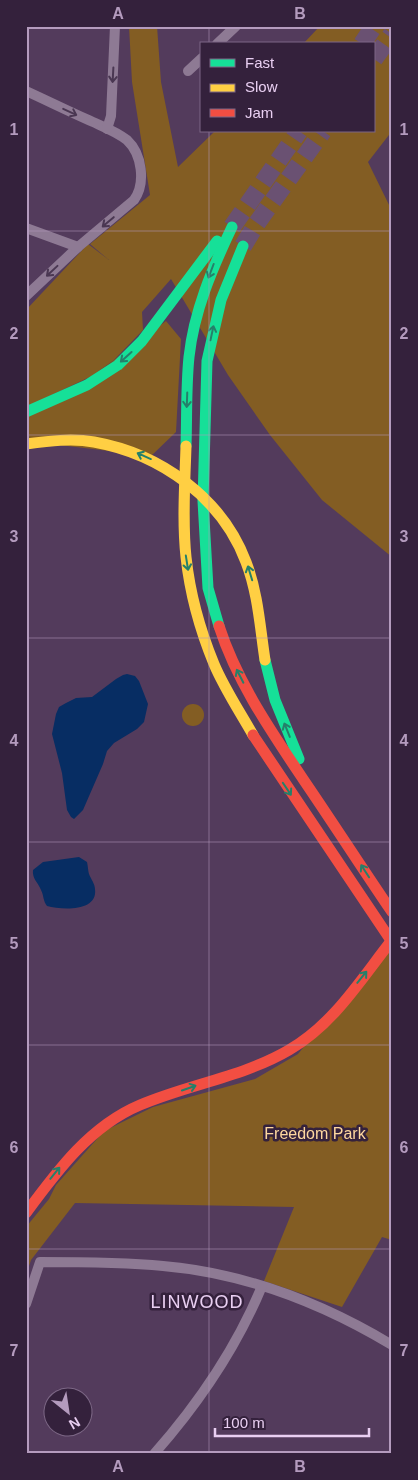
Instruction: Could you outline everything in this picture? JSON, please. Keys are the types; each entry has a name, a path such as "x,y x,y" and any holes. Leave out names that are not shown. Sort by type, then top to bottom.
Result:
{"highway":[{"path":"26,412 76,391 103,376 131,353 158,321 214,244 232,227 211,272 199,307 189,357 184,514 186,556 192,594 201,629 224,683 270,763 392,941 332,1015 306,1039 273,1060 135,1106 114,1118 92,1134 72,1154 26,1212"},
{"path":"243,246 221,300 212,335 206,381 203,501 208,588 227,651 258,709 392,912"},
{"path":"26,444 76,440 109,444 131,450 174,472 213,507 229,529 246,561 256,596 272,692 312,791"}],"street":[{"path":"107,129 111,116 115,26"},
{"path":"219,42 236,26"},
{"path":"188,71 200,60"},
{"path":"26,91 107,129 126,140 137,153 142,180 138,195 134,200 78,247 26,296"},
{"path":"26,228 78,247"},
{"path":"26,1304 40,1262 163,1266 213,1274 262,1286 299,1298 334,1313 392,1345"},
{"path":"154,1454 185,1418 224,1364 251,1314 262,1286"}],"green space":[{"path":"129,26 157,26 161,82 178,167 214,132 376,132 376,42 305,42 320,26 392,26 392,131 368,162 392,211 392,557 322,500 270,435 228,375 171,279 142,312 143,330 114,360 92,376 26,407 26,310 88,244 109,260 90,244 150,195 132,82"},
{"path":"166,321 181,339 176,432 151,456 26,441 26,416 56,404"},
{"path":"193,704 201,707 204,715 201,723 193,726 185,723 182,715 185,707"},
{"name":"Freedom Park","path":"392,937 392,1240 382,1237 342,1307 264,1281 294,1207 75,1203 31,1260 26,1275 26,1227 49,1199 56,1185 104,1131 153,1107 255,1079 298,1054"}],"water":[{"path":"127,674 135,676 139,681 148,704 144,722 137,729 114,743 107,751 83,810 74,819 67,810 62,773 52,734 56,714 59,707 66,703 76,698 92,697 116,679"},
{"path":"79,857 87,862 89,874 94,885 94,896 91,902 78,908 47,906 40,887 34,878 33,870 43,862"}],"tunnel":[{"path":"363,42 374,26"},
{"path":"376,56 392,34"},
{"path":"232,227 298,132"},
{"path":"243,246 257,223 322,132"}],"traffic: fast":[{"path":"186,446 187,379 191,340 205,290 232,227"},
{"path":"26,412 87,385 118,365 142,341 217,241"},
{"path":"219,626 208,588 203,501 207,361 221,300 243,246"},
{"path":"265,660 275,700 299,759"}],"traffic: slow":[{"path":"26,444 77,440 119,448 165,468 186,482 205,499 222,518 246,562 256,598 265,660"},
{"path":"186,446 184,529 186,557 193,598 204,638 214,664 227,691 253,735"}],"traffic: jam":[{"path":"219,626 235,667 256,706 392,912"},
{"path":"253,735 392,942"},
{"path":"26,1213 76,1151 90,1137 122,1114 177,1091 253,1067 289,1050 305,1039 320,1027 346,1000 392,940"}],"district":[{"name":"LINWOOD","path":"197,1302"}]}
